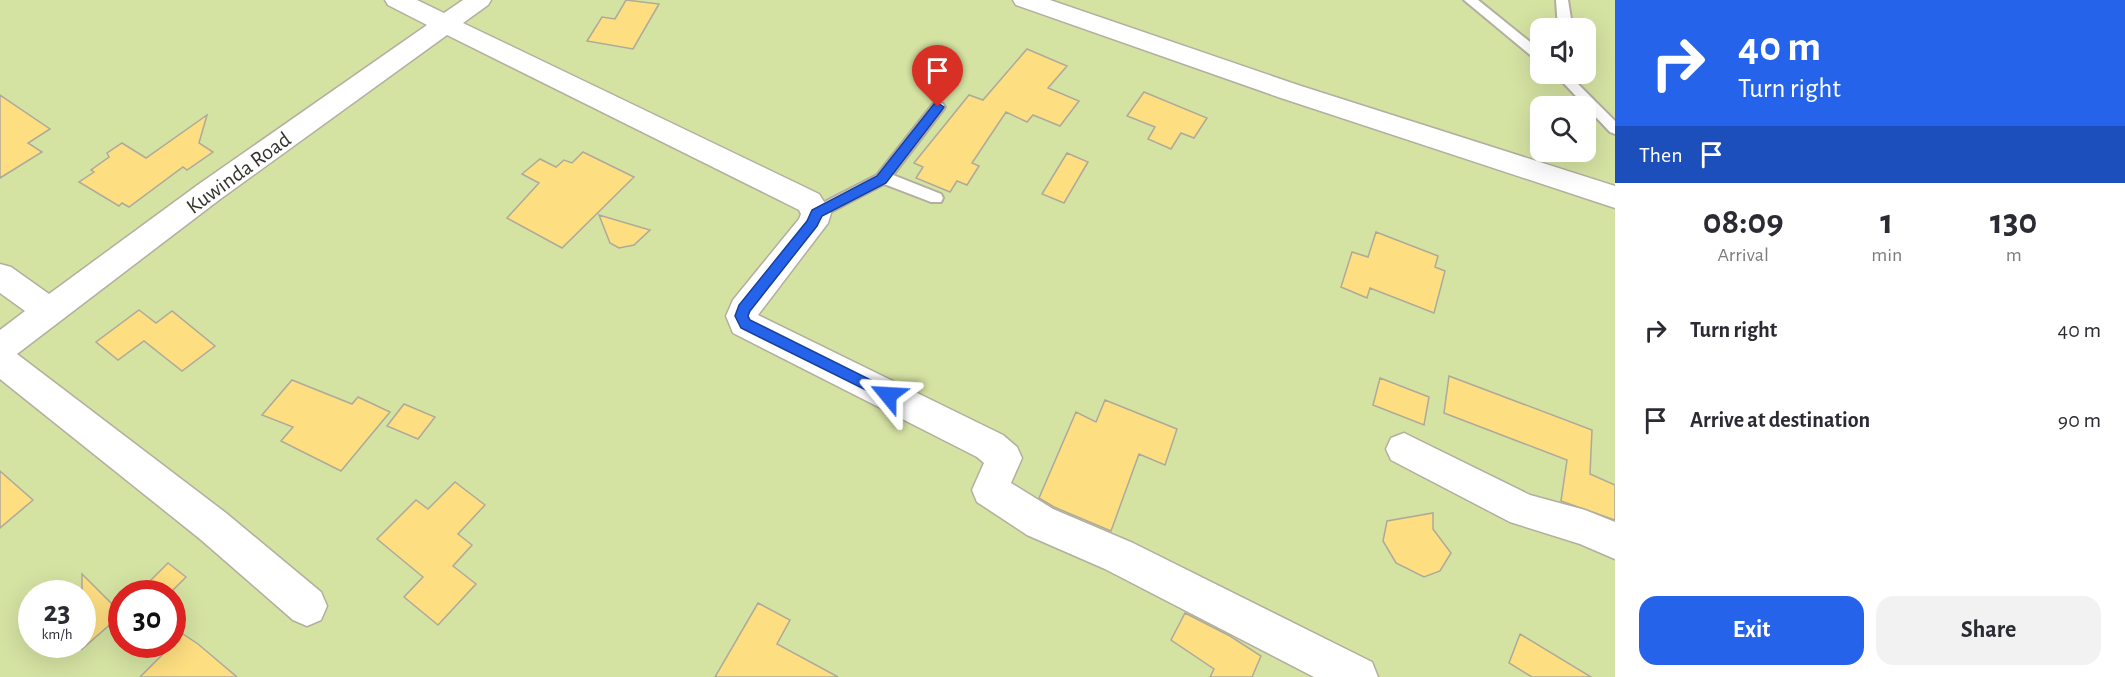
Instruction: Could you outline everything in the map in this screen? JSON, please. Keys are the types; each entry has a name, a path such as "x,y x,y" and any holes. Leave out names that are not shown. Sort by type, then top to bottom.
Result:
{"street":[{"path":"397,0 809,202 816,213 813,223 744,309 742,316 746,324 990,446 1004,458 990,490 1040,522 1119,556 1357,677"},
{"name":"Kuwinda Road","path":"0,348 209,192 479,0"},
{"path":"1025,0 1291,92 1615,197"},
{"path":"0,276 48,311"},
{"path":"0,360 213,526 307,606"},
{"path":"1404,449 1523,510 1585,528 1615,541"}],"lane":[{"path":"1470,0 1530,48"},
{"path":"1562,0 1565,18"},
{"path":"1571,84 1615,129"},
{"path":"816,213 882,179 938,107"},
{"path":"882,179 890,179 936,198"}],"green space":[{"path":"0,0 1615,0 1615,677 0,677"}],"building":[{"path":"626,0 659,4 633,49 587,41 602,17 615,19"},
{"path":"1027,49 1067,66 1048,88 1079,101 1060,126 1033,115 1027,122 1006,112 972,163 979,166 967,185 957,181 950,192 916,178 923,167 914,163 969,95 983,100"},
{"path":"1144,92 1207,118 1194,138 1181,133 1171,149 1148,139 1155,127 1127,116"},
{"path":"0,95 50,129 28,143 42,152 0,178"},
{"path":"207,115 199,143 213,152 187,170 183,167 129,207 122,203 119,206 79,182 94,172 91,170 109,157 107,153 122,143 146,158"},
{"path":"583,152 634,177 562,248 507,218 539,183 522,174 540,159 556,167 564,160 572,163"},
{"path":"1067,153 1088,162 1064,203 1042,194"},
{"path":"599,215 650,230 634,245 619,248 610,243"},
{"path":"1376,232 1438,256 1435,267 1445,271 1434,313 1370,288 1367,298 1341,287 1352,252 1368,257"},
{"path":"139,310 156,323 172,311 215,346 182,371 144,341 118,360 96,342"},
{"path":"1449,376 1592,430 1590,474 1615,485 1615,520 1561,501 1567,460 1444,413"},
{"path":"1380,378 1429,397 1424,425 1373,405"},
{"path":"292,380 352,404 358,397 390,412 341,471 281,441 293,427 262,415"},
{"path":"1105,400 1177,429 1165,465 1139,454 1111,531 1054,507 1039,498 1076,412 1096,422"},
{"path":"404,404 435,417 418,439 387,426"},
{"path":"0,471 33,500 0,528"},
{"path":"455,482 485,505 458,534 472,545 453,566 476,584 438,625 404,597 423,577 377,539 416,500 428,509"},
{"path":"1433,513 1433,529 1451,553 1440,571 1424,577 1396,563 1383,541 1387,521"},
{"path":"168,563 186,577 183,580 151,580"},
{"path":"96,588 108,600 108,626 96,637"},
{"path":"758,603 790,620 777,644 838,677 715,677"},
{"path":"1185,613 1230,636 1261,656 1252,677 1210,677 1214,669 1171,640"},
{"path":"1520,634 1591,677 1532,677 1509,663"},
{"path":"186,636 237,677 140,677 159,658 186,658"}],"route":[{"path":"888,395 746,324 742,316 744,309 813,223 816,213 882,179 938,107"}]}
